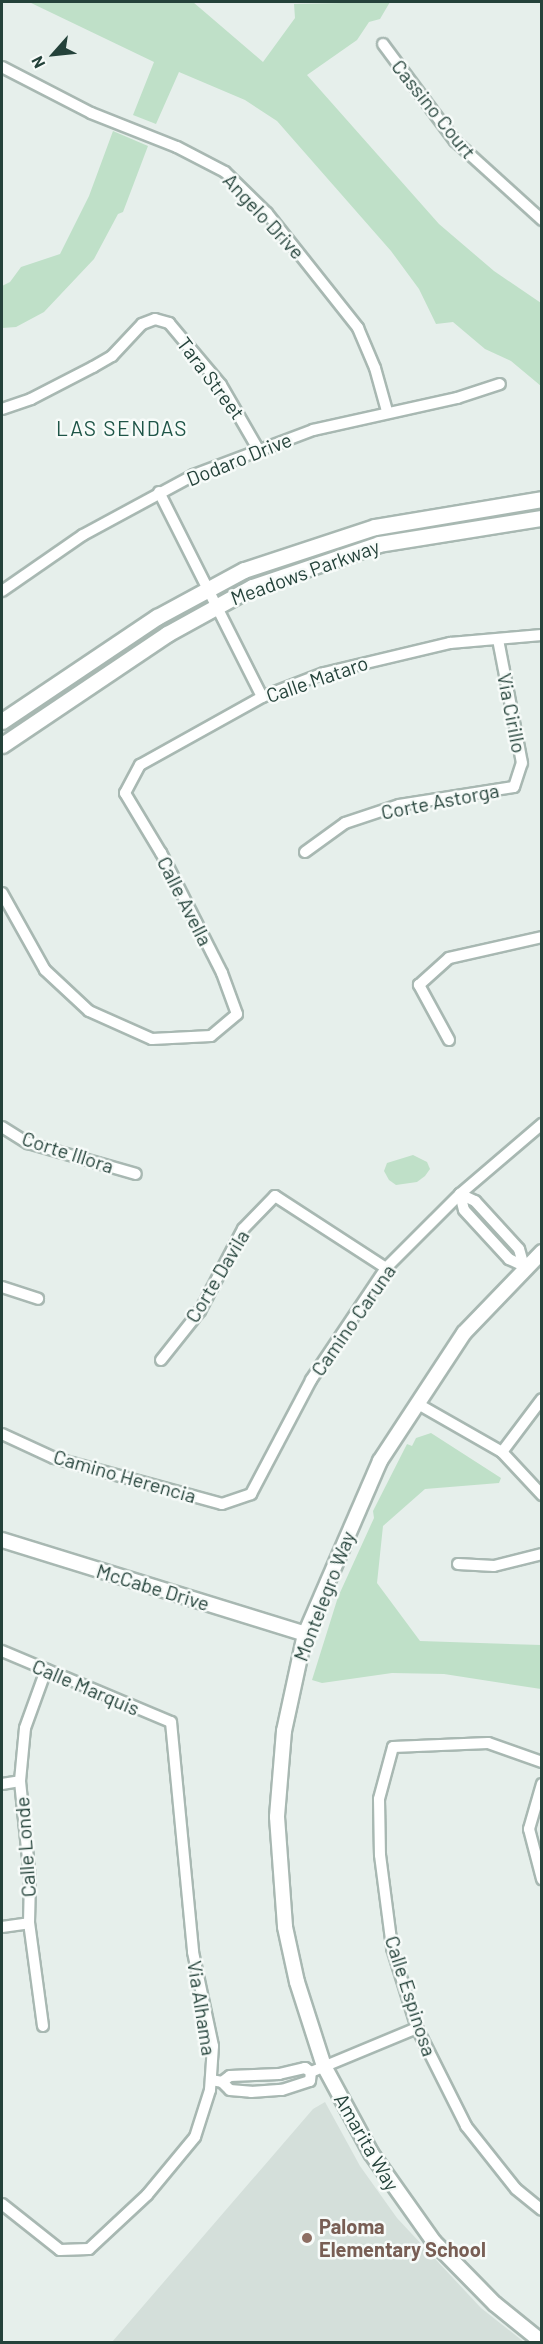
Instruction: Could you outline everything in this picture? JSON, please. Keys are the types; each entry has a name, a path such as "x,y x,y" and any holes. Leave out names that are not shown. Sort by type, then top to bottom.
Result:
{"main road":[{"name":"Meadows Parkway","path":"2,721 157,617 244,570 375,526 542,499"},
{"name":"Meadows Parkway","path":"2,745 214,606 252,587 379,544 542,518"}],"street":[{"name":"Cassino Court","path":"383,44 455,141 542,220"},
{"name":"Angelo Drive","path":"2,67 91,113 177,147 225,172 267,213 358,328 375,368 387,411"},
{"name":"Tara Street","path":"2,409 31,399 112,356 142,324 154,319 169,323 221,385 258,449"},
{"name":"Dodaro Drive","path":"2,591 83,535 159,492 258,449 387,411 457,398 500,384"},
{"path":"159,492 262,698"},
{"name":"Calle Mataro","path":"125,793 140,765 262,698 324,673 400,652 542,635"},
{"name":"Via Cirillo","path":"498,639 522,763 514,787"},
{"name":"Corte Astorga","path":"305,852 345,823 399,805 514,787"},
{"name":"Calle Avella","path":"2,893 45,970 90,1011 152,1039 211,1036 237,1014 222,973 161,853 125,793"},
{"path":"449,1040 419,985 449,958 542,937"},
{"name":"Camino Caruna","path":"251,1494 311,1380 386,1268 460,1194 542,1124"},
{"name":"Corte Illora","path":"2,1127 28,1143 136,1174"},
{"path":"460,1194 475,1201 519,1249 524,1266"},
{"name":"Corte Davila","path":"161,1360 200,1311 243,1229 275,1196 386,1268"},
{"name":"Montelegro Way","path":"324,2066 297,1982 279,1873 278,1775 292,1681 305,1634 380,1461 464,1333 524,1266 542,1252"},
{"path":"2,1287 38,1299"},
{"path":"502,1452 542,1399"},
{"path":"418,1404 502,1452 542,1496"},
{"name":"Camino Herencia","path":"2,1434 54,1458 222,1504 251,1494"},
{"name":"McCabe Drive","path":"2,1540 305,1634"},
{"path":"458,1564 494,1566 542,1554"},
{"name":"Calle Marquis","path":"2,1651 171,1722"},
{"name":"Calle Londe","path":"43,2026 29,1923 30,1878 20,1781 25,1728 46,1670"},
{"name":"Via Alhama","path":"2,2204 60,2250 89,2249 147,2195 195,2137 211,2080 213,2046 193,1952 171,1722"},
{"name":"Calle Espinosa","path":"542,1762 488,1743 393,1748 379,1799 380,1855 392,1948 417,2028 466,2126 516,2189 542,2210"},
{"path":"2,1784 20,1781"},
{"path":"542,1784 529,1829 542,1879"},
{"path":"2,1927 29,1923"},
{"path":"311,2073 417,2028"},
{"name":"Amarita Way","path":"324,2066 371,2153 434,2242 495,2304 542,2342"},
{"path":"222,2082 230,2076 279,2074 305,2068 311,2073"},
{"path":"211,2080 222,2082 230,2090 282,2090 310,2081 311,2073"}],"shaded area":[{"name":"Paloma Elementary School","path":"325,2102 360,2166 397,2218 481,2308 524,2342 112,2342 313,2109"}],"green space":[{"path":"29,2 193,2 263,62 295,18 294,4 390,2 380,19 369,22 357,40 307,75 439,224 494,271 541,303 541,386 511,361 485,349 453,322 436,324 419,289 391,251 277,121 245,100 179,72 156,124 133,115 154,62"},
{"path":"113,131 148,146 123,212 118,214 94,259 44,312 16,327 2,328 2,286 10,282 21,267 60,254 89,196"},
{"path":"413,1155 427,1162 430,1169 425,1176 417,1182 396,1185 389,1180 384,1171 387,1163"},
{"path":"431,1433 501,1478 499,1483 425,1489 383,1526 377,1583 420,1641 541,1645 541,1689 444,1674 392,1673 322,1683 312,1680 338,1597 374,1518 373,1511 407,1444 412,1446 416,1438"}],"place":[{"name":"Paloma Elementary School","path":"307,2238"}],"district":[{"name":"LAS SENDAS","path":"122,428"}]}
